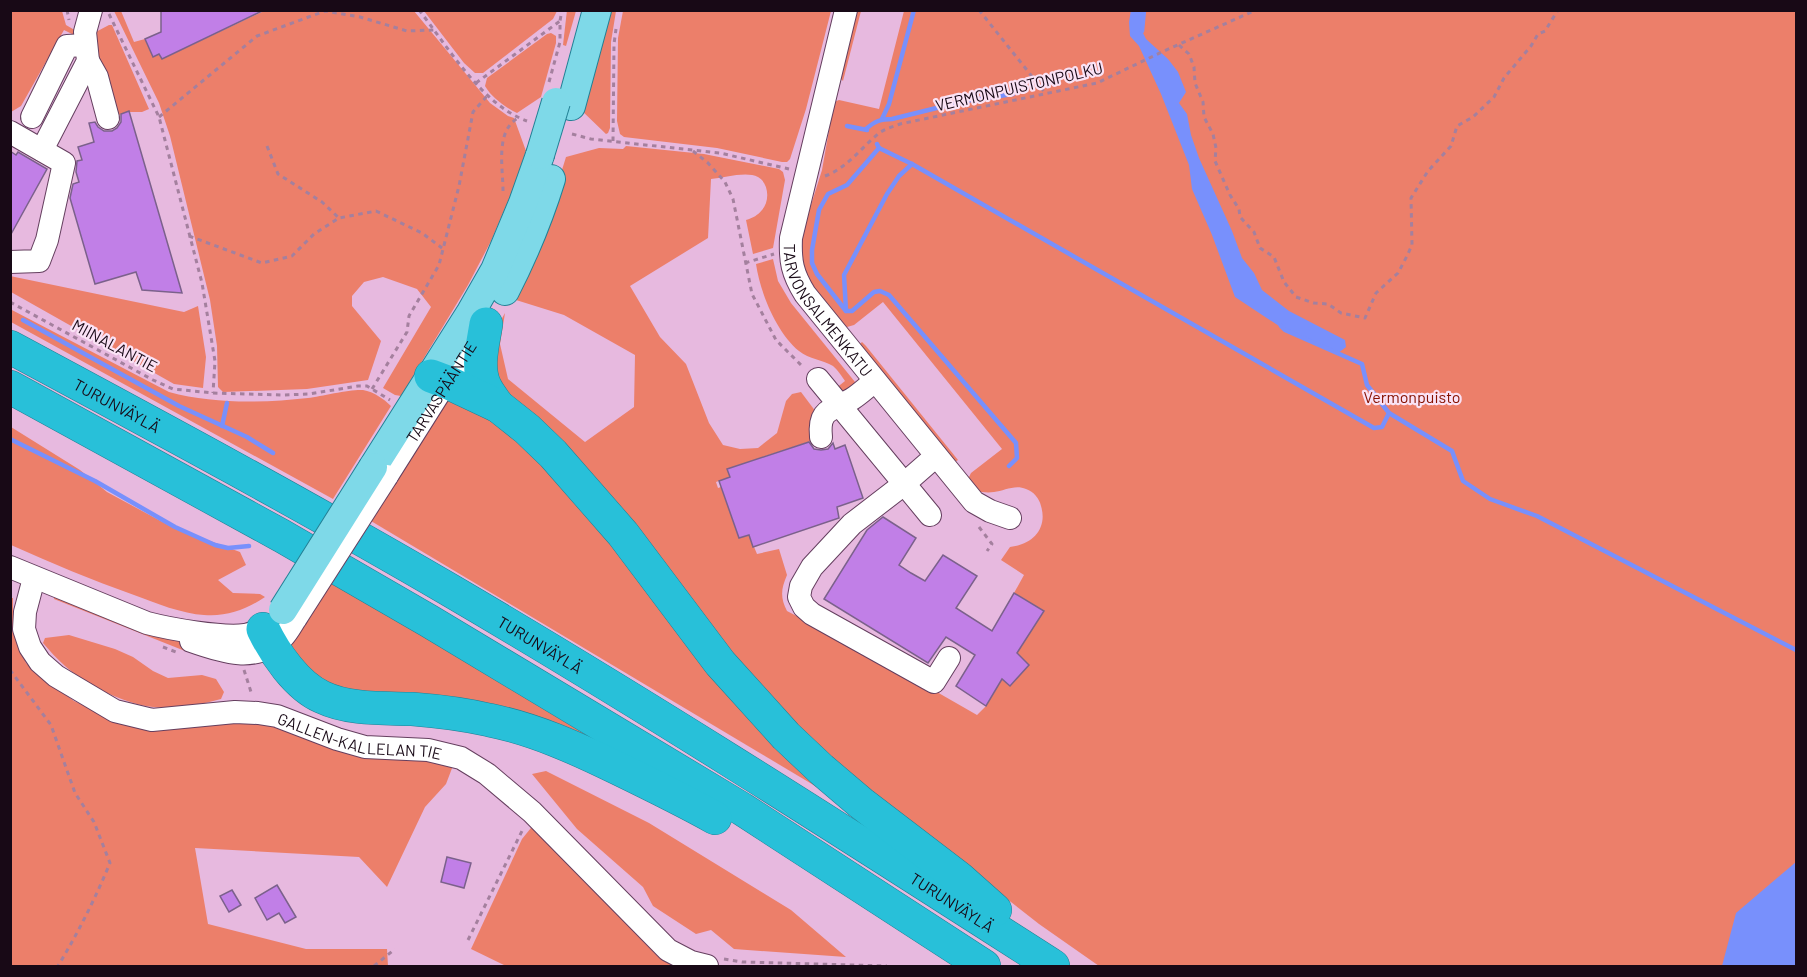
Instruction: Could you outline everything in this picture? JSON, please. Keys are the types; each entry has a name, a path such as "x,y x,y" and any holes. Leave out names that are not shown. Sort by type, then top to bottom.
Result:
{"highway":[{"path":"486,324 480,356 484,386 498,406"},
{"name":"TURUNVÄYLÄ","path":"10,347 296,503 449,590 773,786 1054,966"},
{"path":"439,379 498,406 554,454 623,534 720,663 786,735 861,803 959,878 1054,966"},
{"path":"10,387 282,536 429,621 742,809 984,966"},
{"path":"278,626 305,688 323,698 340,704 465,715 545,736 676,796 766,846 875,895"}],"main road":[{"name":"TARVASPÄÄNTIE","path":"486,324 524,254 541,213 570,16"},
{"name":"TARVASPÄÄNTIE","path":"559,98 607,17"},
{"name":"TARVASPÄÄNTIE","path":"278,626 439,379 471,312 495,270 523,203 548,157"}],"street":[{"name":"TARVONSALMENKATU","path":"846,10 817,174 791,238 792,270 805,294 974,502 1010,518"},
{"path":"97,11 85,32 87,53 97,77 108,118"},
{"path":"21,118 67,46 87,53"},
{"path":"42,150 87,53"},
{"path":"21,118 61,113"},
{"path":"10,132 64,163 47,240 39,261 10,262"},
{"name":"TARVASPÄÄNTIE","path":"439,379 486,324"},
{"path":"818,379 930,515"},
{"path":"821,437 820,430 825,414 832,408 851,400 875,381"},
{"path":"936,456 852,524 812,567 801,586 799,597 804,607 812,614 934,682 949,658"},
{"path":"10,567 169,629 246,635 278,626"},
{"name":"GALLEN-KALLELAN TIE","path":"34,578 25,612 24,629 30,647 40,662 56,676 115,711 152,720 258,712 277,716 365,747 428,750 461,758 487,774 532,812 668,950 691,962 707,966"}],"path":[{"path":"419,10 487,96 504,110 534,123"},
{"path":"562,10 570,16"},
{"path":"979,10 1046,94"},
{"name":"VERMONPUISTONPOLKU","path":"817,174 844,166 879,133 900,124 1098,83 1256,10"},
{"path":"1179,45 1189,54 1194,67 1195,83 1203,102 1204,117 1213,134 1216,148 1215,161 1239,209 1239,217 1254,232 1260,248 1274,257 1284,282 1296,297 1314,303 1328,304 1341,313 1365,318 1376,293 1398,273 1412,245 1411,198 1428,171 1451,146 1457,126 1473,117 1494,97 1504,78 1538,34 1545,31 1558,10"},
{"path":"97,11 159,117 202,283 215,361 213,393"},
{"path":"159,117 257,36 325,11 360,17 407,31 434,30"},
{"path":"476,82 570,16"},
{"path":"559,98 560,42 570,16"},
{"path":"607,17 614,44 613,141"},
{"path":"398,406 372,389 407,332 410,316 439,265 459,186 473,112 487,96"},
{"path":"503,193 504,137 511,122 518,118"},
{"path":"572,134 720,153 817,174"},
{"path":"267,146 278,174 322,202 339,218"},
{"path":"692,150 708,163 725,182 733,199 752,294 776,340 818,379"},
{"path":"189,236 262,263 292,256 314,234 339,218 376,212 422,233 443,249"},
{"path":"745,263 778,253"},
{"name":"MIINALANTIE","path":"10,302 153,380 174,389 213,393 291,395 358,386 367,386 372,389"},
{"path":"978,526 992,544 987,551"},
{"path":"10,670 51,725 75,793 94,822 110,863 88,911 58,966"},
{"path":"468,940 532,812"},
{"path":"374,966 395,949"}],"green space":[{"path":"567,10 576,11 566,46 563,45"},
{"path":"11,11 62,11 66,25 78,32 74,35 64,30 21,106 11,112"},
{"path":"114,11 121,11 134,42 145,39 162,59 264,11 414,11 490,103 514,118 526,151 511,194 491,241 468,285 401,396 383,388 431,307 417,289 383,277 364,282 352,296 352,306 381,341 368,380 307,389 223,392 218,387 217,346 210,300 170,136 159,103"},
{"path":"424,11 557,11 553,19 483,73 475,73 464,63"},
{"path":"604,11 616,11 611,42 610,128 606,134 579,108"},
{"path":"623,11 831,11 806,109 790,159 782,162 717,148 624,137 620,134 617,121 618,38"},
{"path":"855,11 861,11 843,81 840,78"},
{"name":"Vermonpuisto","path":"904,11 1796,11 1796,966 1099,966 1039,924 829,759 773,703 494,377 500,322 505,313 500,344 508,379 585,442 634,407 635,355 564,315 516,300 508,305 543,231 566,157 599,148 623,149 626,146 704,154 779,169 783,172 785,180 773,248 753,254 746,220 759,213 765,206 767,192 762,180 753,175 711,179 708,238 630,286 660,337 686,364 709,423 723,445 740,449 758,448 777,433 786,401 792,394 801,392 816,412 809,426 811,441 727,469 730,477 716,482 718,488 721,487 739,538 749,535 757,554 779,549 787,575 782,593 787,611 888,664 977,715 986,706 1002,679 1010,686 1029,665 1017,653 1043,611 1014,593 1024,575 1001,560 1010,547 1025,543 1040,529 1043,514 1040,503 1034,494 1022,488 1014,487 991,492 975,491 968,479 971,473 1002,449 883,302 854,325 847,327 842,324 806,278 800,254 801,237 822,170 834,102 839,100 879,109"},
{"path":"112,25 149,109 142,112 129,112 115,116 92,34"},
{"path":"551,33 556,36 556,43 541,97 517,113 503,105 491,94 485,86 487,78"},
{"path":"773,259 778,281 791,303 855,382 844,394 835,389 845,381 835,368 799,351 776,323 765,299 756,264"},
{"path":"10,276 184,312 198,306 206,357 203,388 174,384 11,292"},
{"path":"10,309 169,392 203,399 273,401 363,390 378,396 391,406 333,499 11,322"},
{"path":"862,342 958,460 955,462 860,344"},
{"path":"450,389 497,416 847,805 371,521"},
{"path":"11,427 80,470 107,492 170,526 240,552 246,565 218,580 233,593 260,594 265,597 229,613 212,615 187,613 56,565 11,545"},
{"path":"334,580 634,764 325,688 288,646"},
{"path":"54,596 199,648 216,660 185,651 54,599"},
{"path":"11,598 13,598 17,640 26,663 74,701 104,715 255,721 454,763 446,784 425,807 387,887 359,857 195,848 208,924 306,949 387,949 388,966 11,966"},
{"path":"69,635 115,649 168,678 202,675 216,679 224,692 221,699 196,705 170,707 153,707 118,698 74,673 59,661 43,643 45,638"},
{"path":"546,771 649,823 791,910 846,957 734,949 711,930 696,934 653,906 643,887 577,829 532,774"},
{"path":"535,823 682,966 506,966 471,949 522,839"}],"water":[{"path":"1131,10 1144,11 1142,31 1146,39 1168,59 1178,72 1186,92 1179,103 1187,114 1199,158 1242,258 1254,273 1262,290 1289,311 1345,340 1346,347 1337,354 1285,330 1235,297 1192,189 1189,165 1161,94 1139,46 1130,36"},
{"path":"1796,862 1796,966 1722,966 1736,913"}],"building":[{"path":"161,10 264,10 162,59 159,54 153,57 145,39 161,32"},
{"path":"129,111 182,293 142,290 136,272 95,284 70,198 73,184 79,182 76,172 77,161 82,160 78,147 94,142 89,123 95,122 104,131 112,131 121,122 121,114"},
{"path":"10,151 16,155 18,152 47,169 10,236"},
{"path":"809,442 814,449 821,450 828,449 833,443 835,449 845,445 863,498 837,507 839,518 753,547 749,535 739,538 719,481 730,477 727,469"},
{"path":"883,517 916,538 899,565 911,573 925,581 943,555 977,576 956,608 992,631 1014,593 1044,611 1017,653 1029,665 1010,686 1002,679 986,706 956,686 975,655 946,637 928,663 824,599 867,530"},
{"path":"447,857 471,863 464,888 441,882"},
{"path":"277,885 296,917 285,923 279,913 267,920 255,898"},
{"path":"232,890 241,905 229,912 220,896"}],"waterway":[{"path":"882,119 889,104 914,10"},
{"path":"1142,31 1144,10"},
{"path":"866,129 881,120 965,101 1013,94"},
{"path":"847,126 867,130"},
{"path":"877,144 879,148 912,164 1374,428 1382,427 1389,413"},
{"path":"879,148 847,185 828,194 819,210 812,263 817,274 846,311 852,311 874,292 880,291 889,295 1016,443 1017,458 1009,466"},
{"path":"846,311 844,275 887,194 899,176 912,164"},
{"path":"23,320 179,406 247,437 273,453"},
{"path":"1281,326 1285,330 1362,364 1367,385 1389,413 1452,451 1463,481 1490,499 1537,516 1796,650"},
{"path":"222,426 227,403"},
{"path":"10,439 95,481 175,527 215,545 228,548 249,546"}]}
